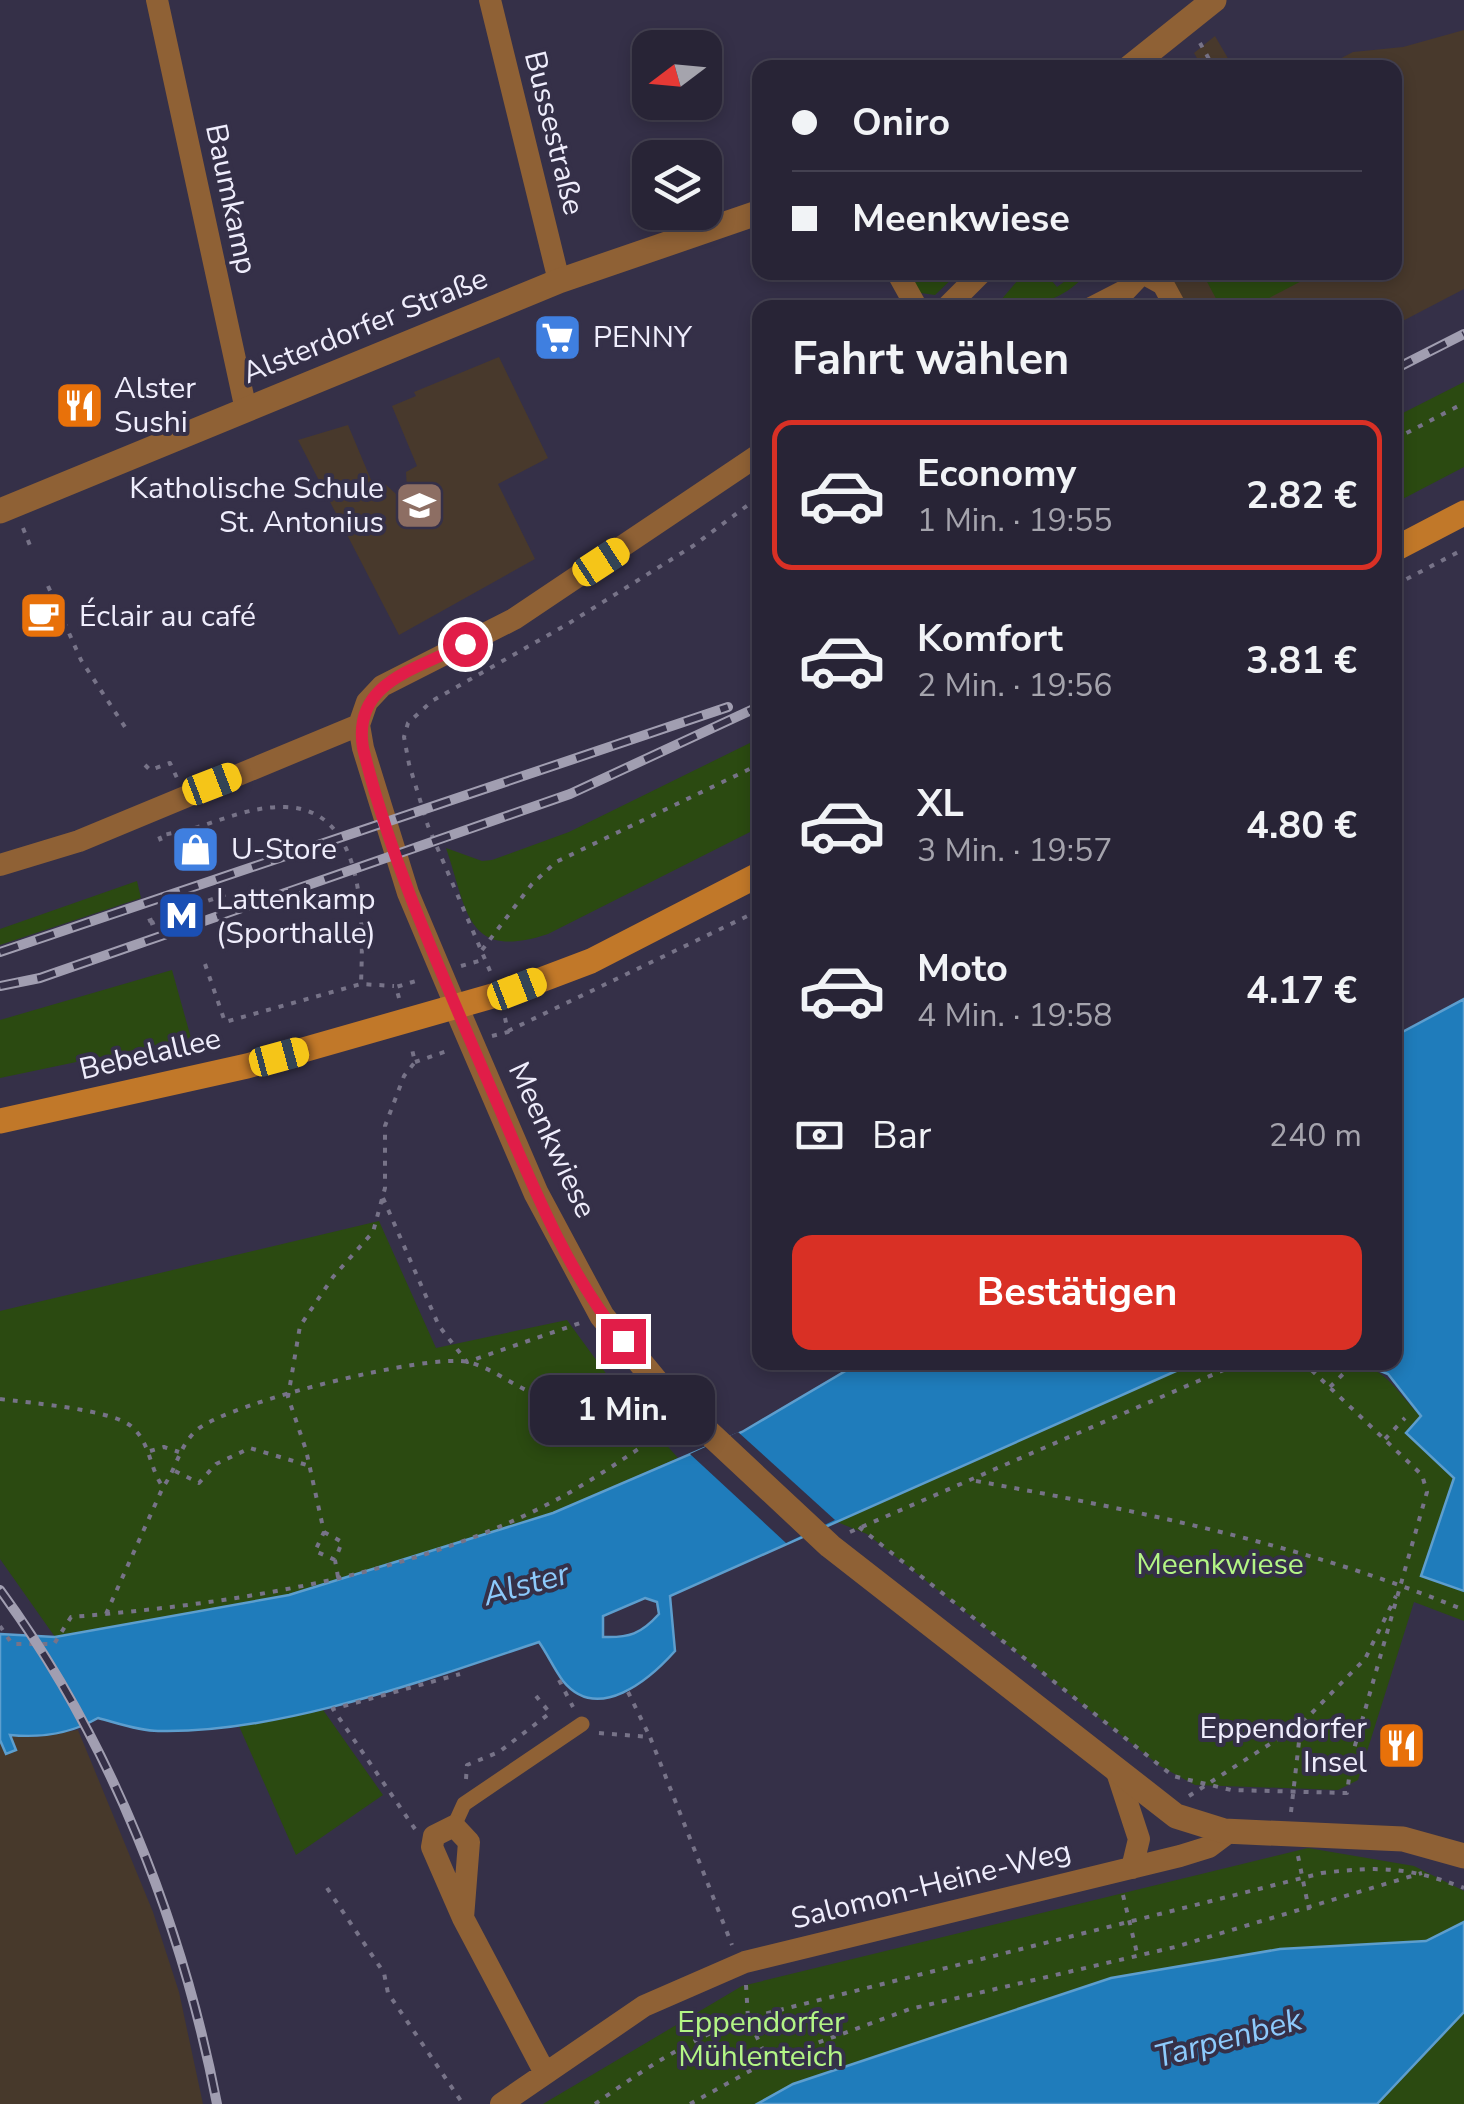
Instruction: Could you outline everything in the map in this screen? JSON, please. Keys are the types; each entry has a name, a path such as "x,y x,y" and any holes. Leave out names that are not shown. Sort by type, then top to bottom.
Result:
{"main road":[{"path":"1402,545 1464,513"},
{"name":"Bebelallee","path":"0,1121 219,1073 456,1007 591,961 752,878"}],"street":[{"name":"Baumkamp","path":"157,0 246,410"},
{"name":"Bussestraße","path":"490,0 559,281"},
{"path":"1138,60 1200,8"},
{"name":"Alsterdorfer Straße","path":"0,511 559,281 752,215"},
{"path":"954,300 974,280"},
{"path":"1107,300 1136,280"},
{"path":"1156,280 1163,284 1172,300"},
{"path":"0,864 80,841 184,794 359,724 367,702 382,686 514,619 752,459"},
{"name":"Meenkwiese","path":"359,724 368,768 408,893 536,1193 602,1316 687,1416 821,1538 1176,1816 1230,1832 1371,1835 1438,1846 1464,1856"},
{"path":"544,2073 462,1918 432,1847 434,1836 454,1826 464,1804 582,1724"},
{"path":"1116,1769 1139,1839 1126,1876"},
{"path":"454,1826 463,1832 470,1856 462,1918"},
{"name":"Salomon-Heine-Weg","path":"501,2104 644,2006 745,1962 1126,1876 1200,1851 1230,1832"}],"path":[{"path":"1200,8 1212,60"},
{"path":"1402,435 1464,404"},
{"path":"486,958 428,826 408,764 404,737 408,723 432,701 566,625 693,546 752,502"},
{"path":"1402,581 1464,550"},
{"path":"48,586 81,660 126,728"},
{"path":"145,765 150,770 170,762 184,794"},
{"path":"482,950 532,884 556,862 752,768"},
{"path":"195,828 251,811 290,806 336,826 350,854 358,890 360,984"},
{"path":"196,905 230,892"},
{"path":"149,922 184,910"},
{"path":"508,1032 752,914"},
{"path":"204,964 225,1022 360,984 396,986"},
{"path":"335,1560 315,1551 324,1532 310,1466 288,1397 300,1326 333,1277 373,1232 383,1198 385,1126 404,1076 416,1062 406,1022"},
{"path":"383,1198 439,1326 467,1362 533,1393 606,1417 655,1422 664,1432"},
{"path":"106,1614 175,1471 179,1452 194,1432 218,1416 361,1373 467,1362 602,1316"},
{"path":"821,1538 976,1482 1224,1370"},
{"path":"859,1527 1155,1765 1202,1784 1292,1794 1347,1793 1352,1756 1426,1492 1422,1475 1312,1370"},
{"path":"1330,1387 1347,1370"},
{"path":"0,1399 79,1410 130,1425 150,1451 152,1472 164,1487"},
{"path":"0,1626 12,1644 54,1644 72,1617 229,1602 338,1577 426,1551 552,1502 687,1416"},
{"path":"1386,1439 1405,1418"},
{"path":"150,1451 164,1447 179,1452"},
{"path":"175,1471 199,1483 216,1464 250,1448 310,1466"},
{"path":"976,1482 1225,1534 1402,1584 1464,1610"},
{"path":"324,1532 342,1542 335,1560 338,1577"},
{"path":"1182,1804 1202,1784 1269,1748 1300,1724 1365,1659 1402,1584"},
{"path":"432,1847 409,1822 333,1709 460,1674"},
{"path":"560,1680 582,1724 591,1733 650,1737"},
{"path":"628,1692 650,1737 724,1935 745,1962 748,2018 768,2061"},
{"path":"464,1804 467,1765 499,1752 550,1713 536,1696"},
{"path":"1291,1816 1300,1724"},
{"path":"1297,1849 1309,1910"},
{"path":"596,2104 654,2062 713,2030 748,2018 1322,1873 1384,1866 1424,1873 1464,1888"},
{"path":"690,2104 768,2061 910,2009 1309,1910 1424,1873"},
{"path":"1126,1876 1137,1954"},
{"path":"327,1888 384,1973 388,1993 463,2104"}],"shaded area":[{"path":"1464,30 1464,289 1402,321 1402,300 1182,300 1174,280 1402,280 1402,60 1338,60 1353,52 1403,47"},
{"path":"1215,36 1229,60 1198,60 1194,53"},
{"name":"Katholische Schule St. Antonius","path":"499,357 548,458 498,484 535,559 399,635 298,440 348,425 374,487 384,483 396,494 407,489 406,472 417,466 392,406 416,396 414,392"},
{"path":"78,1730 153,1912 179,1992 203,2104 0,2104 0,1734 36,1737"}],"green space":[{"path":"951,280 935,295 921,293 909,281"},
{"path":"1018,280 1051,280 1057,287 1066,280 1081,280 1048,300 1001,300"},
{"path":"1206,280 1304,280 1265,300 1217,300"},
{"path":"1464,382 1464,467 1402,499 1402,413"},
{"path":"752,742 752,831 548,934 521,941 485,936 466,910 446,848 482,861 492,860 569,832"},
{"path":"137,881 141,898 0,945 0,929"},
{"path":"172,970 191,1038 0,1078 0,1020"},
{"path":"379,1221 436,1348 567,1320 621,1394 678,1458 553,1513 289,1595 55,1637 0,1559 0,1311"},
{"name":"Meenkwiese","path":"1178,1370 1373,1370 1388,1380 1422,1417 1406,1434 1454,1478 1421,1575 1464,1591 1464,1621 1414,1602 1358,1780 1338,1790 1195,1785 1160,1766 867,1534 832,1520"},
{"path":"321,1707 383,1795 296,1855 239,1726"},
{"name":"Eppendorfer Mühlenteich","path":"1308,1848 1414,1866 1464,1891 1464,1939 1280,1949 1111,1978 793,2084 757,2104 543,2104 742,1986"},
{"path":"1464,2012 1464,2104 1377,2104"}],"water":[{"path":"1464,999 1464,1591 1421,1576 1454,1478 1406,1433 1421,1416 1388,1374 1378,1370 1402,1370 1402,1032"},
{"name":"Alster","path":"847,1370 1178,1370 670,1596 675,1651 652,1674 623,1693 592,1698 577,1693 563,1681 539,1642 351,1702 253,1724 158,1731 98,1718 56,1734 10,1735 16,1750 6,1754 0,1740 0,1634 55,1637 289,1595 553,1513 742,1432","holes":["645,1598 657,1602 659,1614 640,1630 603,1637 603,1616"]},
{"name":"Eppendorfer Mühlenteich","path":"1464,1922 1464,2012 1377,2104 757,2104 793,2084 1111,1978 1280,1949 1426,1941"}],"pier":[{"path":"738,1432 835,1520 786,1543 690,1454"}],"railway":[{"path":"1402,365 1464,334"},
{"path":"0,952 728,707"},
{"path":"0,986 40,978 570,794 752,710"},
{"path":"0,1590 75,1708 137,1835 184,1968 217,2104"}],"place":[{"name":"PENNY","path":"558,337"},
{"name":"Alster Sushi","path":"79,405"},
{"name":"Katholische Schule St. Antonius","path":"419,505"},
{"name":"Éclair au café","path":"44,616"},
{"name":"U-Store","path":"196,849"},
{"name":"Lattenkamp (Sporthalle)","path":"181,916"},
{"name":"Eppendorfer Insel","path":"1402,1745"}],"route":[{"path":"465,644 382,686 367,702 359,724 363,748 408,893 536,1193 602,1316 623,1341"}],"water label":[{"name":"Tarpenbek","path":"1228,2038"}]}
